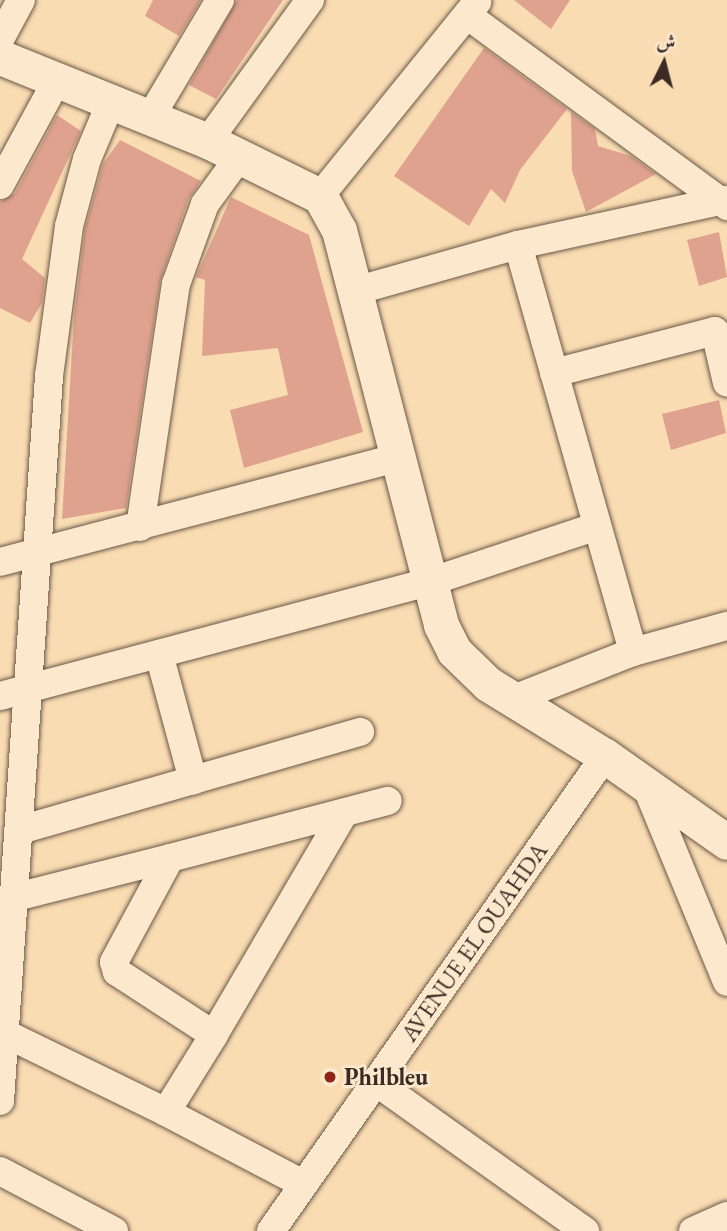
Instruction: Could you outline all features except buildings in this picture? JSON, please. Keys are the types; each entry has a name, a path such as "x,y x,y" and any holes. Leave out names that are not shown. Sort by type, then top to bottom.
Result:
{"street":[{"path":"0,39 21,0"},
{"path":"150,118 220,0"},
{"path":"208,141 310,0"},
{"path":"320,196 473,7 726,203"},
{"path":"0,57 208,141 320,196 339,230 429,582 454,651 511,701 605,756 727,842"},
{"path":"0,186 57,80"},
{"path":"0,1101 3,1033 16,897 35,552 49,376 69,226 88,159 111,102"},
{"path":"140,527 176,284 205,204 240,156"},
{"path":"355,291 518,245 726,203"},
{"path":"518,245 633,652"},
{"path":"554,373 721,330 727,383"},
{"path":"0,562 397,458"},
{"path":"0,696 429,582 597,526"},
{"path":"511,701 633,652 727,626"},
{"path":"159,654 193,780"},
{"path":"20,830 360,732"},
{"name":"AVENUE EL OUAHDA","path":"271,1231 301,1183 376,1082 605,756"},
{"path":"645,783 727,982"},
{"path":"16,897 388,801"},
{"path":"166,1112 344,813"},
{"path":"170,858 114,965 120,975 214,1035"},
{"path":"3,1033 166,1112 301,1183"},
{"path":"376,1082 585,1231"},
{"path":"0,1171 114,1231"},
{"path":"693,1231 727,1216"}],"place":[{"name":"Philbleu","path":"330,1077"}]}
